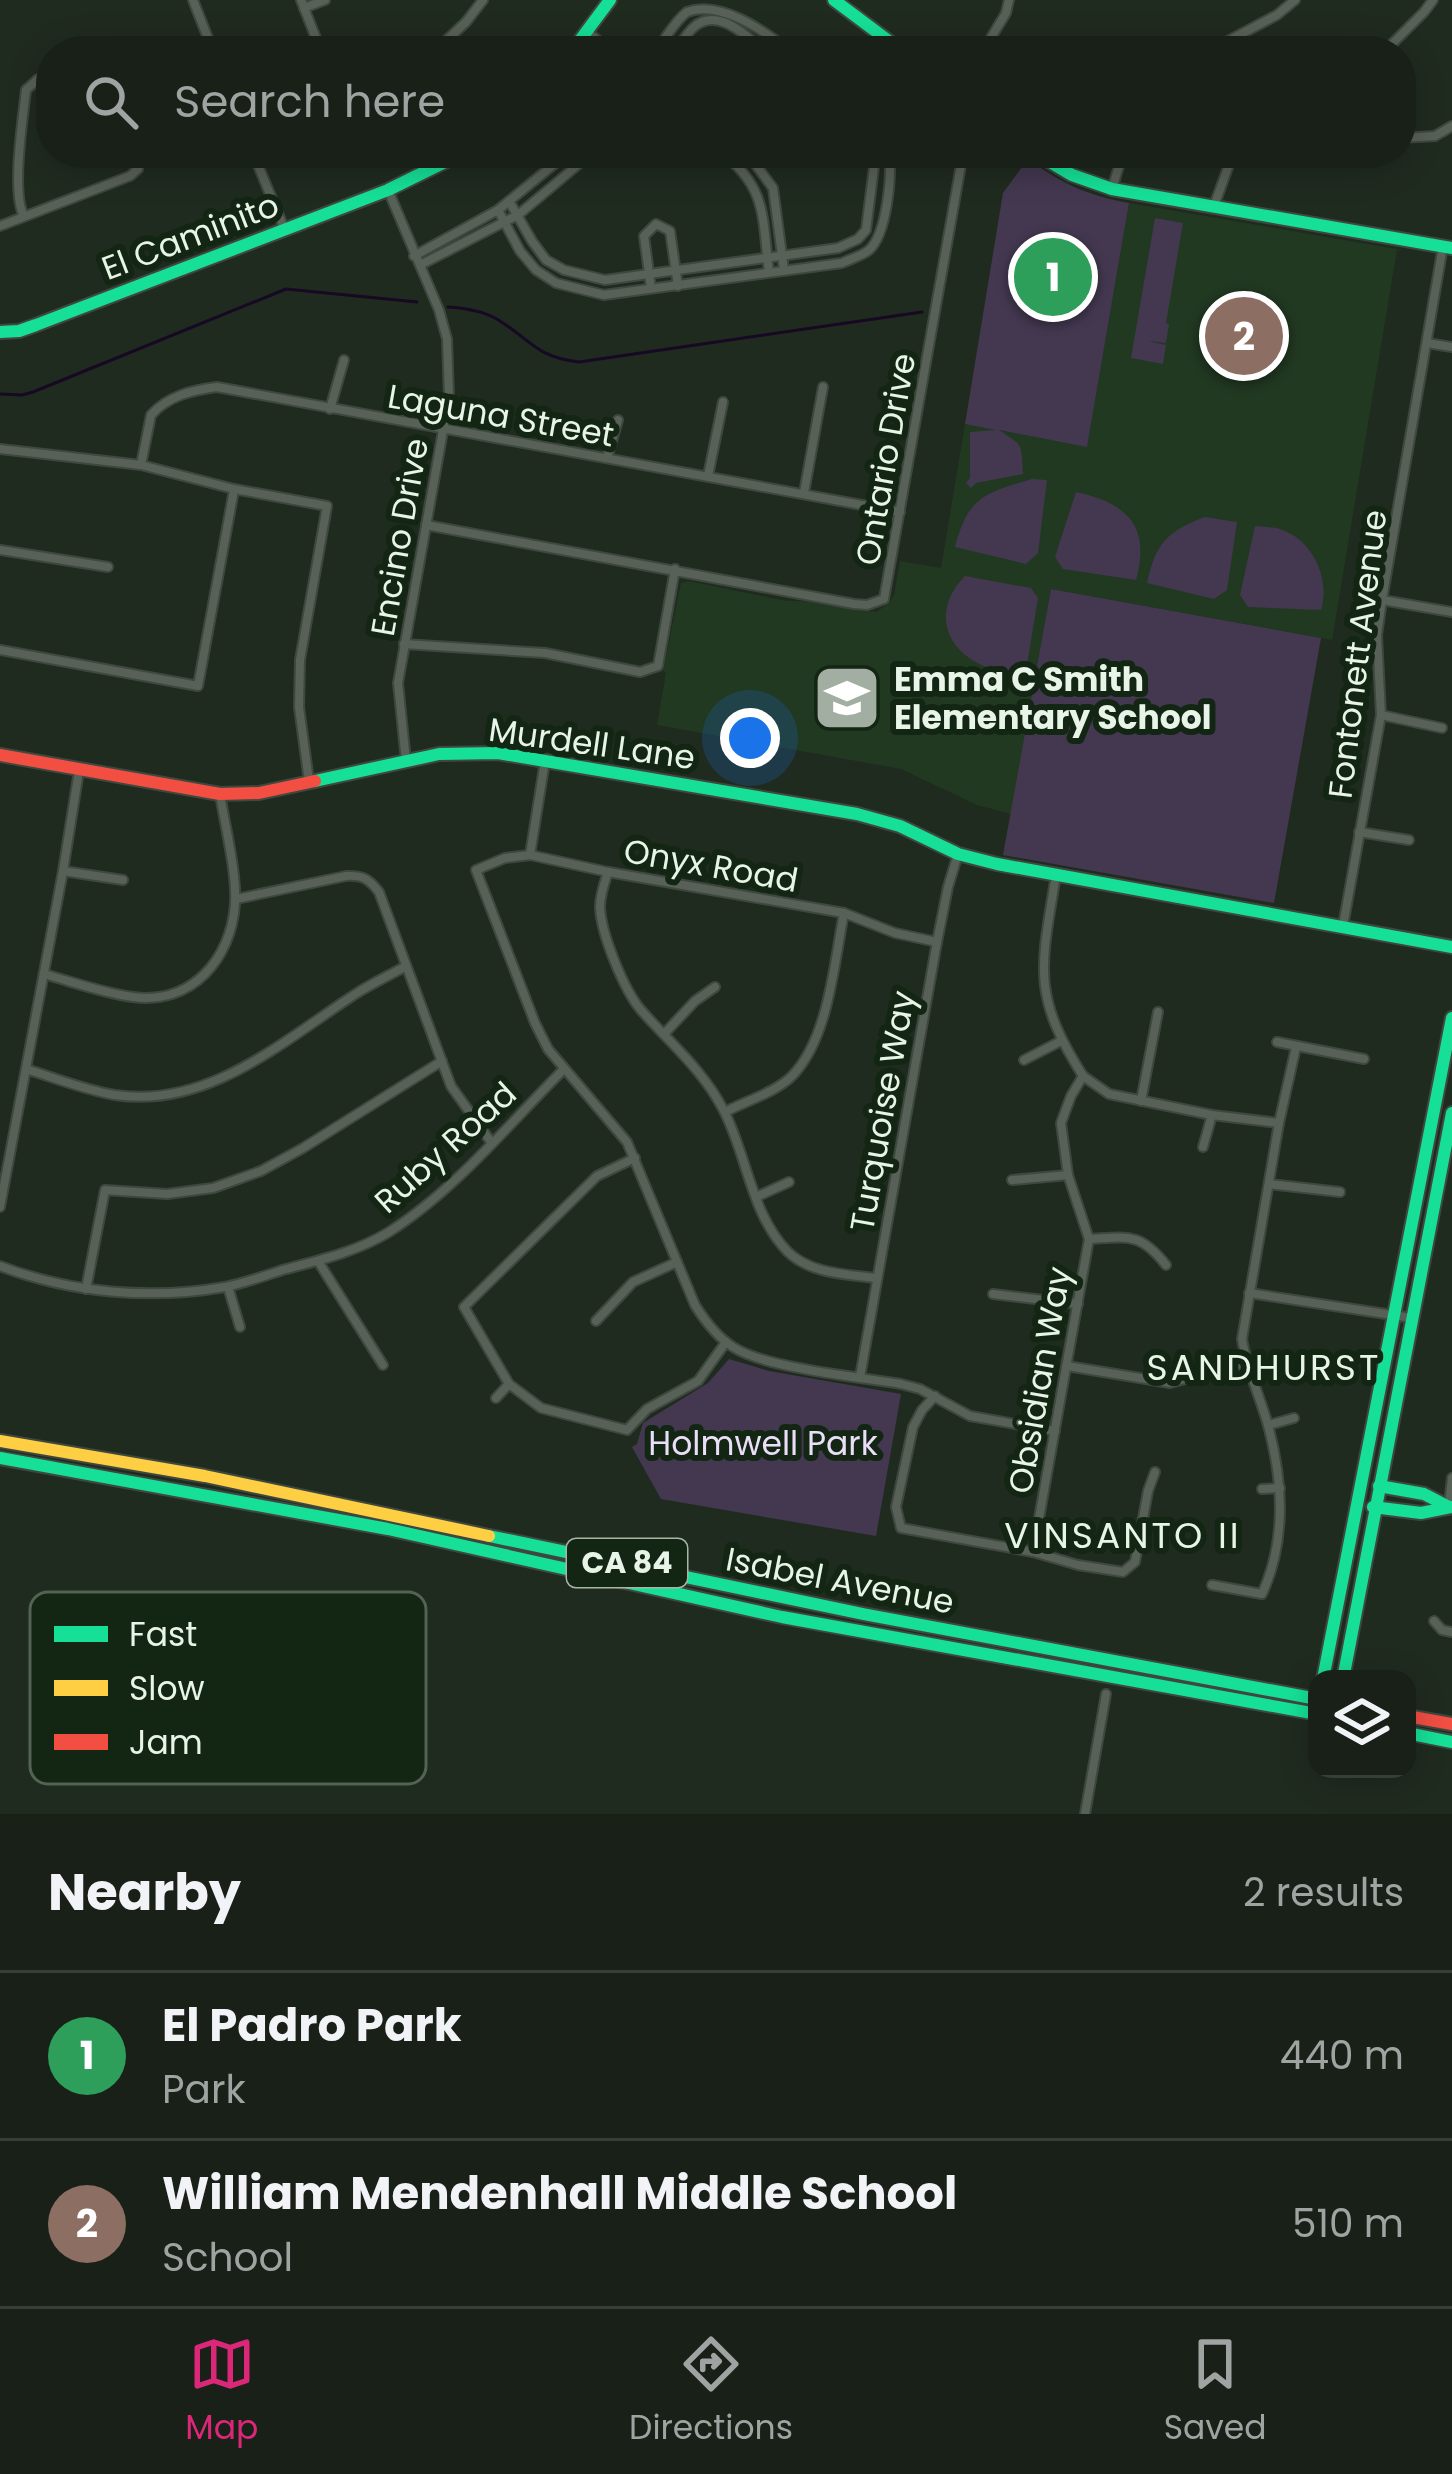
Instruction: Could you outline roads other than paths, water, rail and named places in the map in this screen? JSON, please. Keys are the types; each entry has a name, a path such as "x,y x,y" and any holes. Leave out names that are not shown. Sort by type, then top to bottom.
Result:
{"main road":[{"path":"586,36 610,0"},
{"path":"834,0 882,36"},
{"name":"El Caminito","path":"0,332 37,325 388,190 433,168"},
{"path":"1058,168 1112,189 1447,247"},
{"name":"Murdell Lane","path":"0,755 220,794 260,793 439,754 497,753 545,759 857,814 900,826 958,854 1056,875 1452,947"},
{"path":"1325,1670 1452,1018"},
{"path":"1344,1670 1452,1114"},
{"name":"Isabel Avenue","path":"0,1441 228,1481 863,1614 1308,1697"},
{"name":"Isabel Avenue","path":"0,1458 356,1523 781,1617 1308,1710"},
{"path":"1362,1483 1417,1492 1450,1507"},
{"path":"1358,1504 1421,1514 1450,1507"},
{"path":"1416,1718 1452,1724"},
{"path":"1416,1735 1449,1741"}],"street":[{"path":"194,0 207,36"},
{"path":"315,36 303,4 325,0"},
{"path":"451,36 483,0"},
{"path":"992,36 1010,0"},
{"path":"1237,36 1295,0"},
{"path":"1399,36 1433,0"},
{"path":"668,36 688,10 711,4 736,10 767,36"},
{"path":"687,36 697,23 711,19 730,24 746,36"},
{"path":"24,215 18,188 26,90 36,80"},
{"path":"1416,137 1435,136 1452,126"},
{"path":"0,226 130,176 138,168"},
{"path":"259,168 284,228"},
{"path":"417,260 498,210 549,168"},
{"path":"417,260 518,215 574,168"},
{"path":"739,168 759,194 770,272"},
{"path":"758,168 773,188 784,270"},
{"path":"509,200 546,260 564,270 605,280 838,248 866,230 874,168"},
{"path":"498,210 536,270 556,283 604,296 842,263 867,252 880,236 888,168"},
{"name":"Ontario Drive","path":"426,525 854,604 876,604 884,599 960,168"},
{"path":"1112,189 1118,168"},
{"path":"1214,207 1228,168"},
{"name":"Encino Drive","path":"388,190 439,310 447,339 449,384 398,695 406,760"},
{"path":"872,194 887,196"},
{"path":"652,288 644,236 656,224 670,231 678,286"},
{"name":"Fontonett Avenue","path":"1343,926 1381,715 1377,658 1382,600 1447,247"},
{"path":"1427,343 1452,347"},
{"path":"330,409 344,359"},
{"name":"Laguna Street","path":"141,465 152,416 165,401 217,387 900,512"},
{"path":"804,493 823,387"},
{"path":"708,476 723,402"},
{"path":"607,458 618,420"},
{"path":"0,449 141,465 327,506 300,660 298,707 309,782"},
{"path":"0,650 198,686 234,489"},
{"path":"0,550 108,566"},
{"path":"404,644 544,653 640,672 658,667 675,569"},
{"path":"1382,600 1452,612"},
{"path":"1381,715 1442,728"},
{"path":"530,855 545,759"},
{"path":"0,1208 3,1170 26,1069 79,771"},
{"path":"44,974 136,998 183,991 212,969 231,930 236,899 220,794"},
{"path":"1359,832 1409,840"},
{"name":"Turquoise Way","path":"860,1377 937,942 958,854"},
{"name":"Onyx Road","path":"563,1070 535,1023 476,869 505,858 530,855 844,913 895,933 937,942"},
{"path":"63,871 123,880"},
{"path":"608,872 601,892 602,920 624,983 638,1007 700,1072 725,1112 775,1234 804,1263 875,1278"},
{"path":"236,899 359,875 366,878 379,892 458,1099 491,1142"},
{"path":"1056,875 1041,965 1046,1000 1061,1041 1083,1076 1109,1094 1279,1123"},
{"path":"725,1112 792,1077 814,1046 844,913"},
{"path":"26,1069 116,1095 184,1093 262,1057 406,966"},
{"path":"665,1033 715,987"},
{"path":"1141,1101 1158,1012"},
{"path":"1024,1060 1061,1041"},
{"path":"1277,1042 1364,1059"},
{"path":"1212,1585 1262,1594 1278,1533 1280,1488 1269,1426 1242,1339 1296,1047"},
{"path":"86,1288 105,1190 167,1194 213,1188 261,1171 442,1061"},
{"path":"563,1070 627,1142 695,1305 726,1342 773,1362 901,1384 970,1415 1055,1431"},
{"name":"Ruby Road","path":"0,1266 86,1288 151,1293 228,1287 319,1261 387,1233 450,1184 563,1070"},
{"name":"Obsidian Way","path":"1033,1552 1089,1239 1068,1175 1061,1124 1083,1076"},
{"path":"1203,1147 1212,1115"},
{"path":"635,1158 597,1176 464,1307 509,1384 541,1408 627,1430 647,1409 698,1381 726,1342"},
{"path":"1012,1180 1068,1175"},
{"path":"756,1197 790,1182"},
{"path":"1269,1184 1340,1192"},
{"path":"1089,1239 1128,1237 1150,1245 1166,1265"},
{"path":"319,1261 383,1365"},
{"path":"596,1321 633,1282 676,1262"},
{"path":"228,1287 240,1327"},
{"path":"1249,1293 1412,1318"},
{"path":"993,1294 1078,1304"},
{"path":"1067,1366 1170,1383 1246,1364"},
{"path":"496,1398 509,1384"},
{"path":"934,1396 913,1427 896,1508 901,1528 1118,1572 1130,1569 1136,1557 1155,1472"},
{"path":"1269,1426 1294,1418"},
{"path":"1450,1507 1452,1478"},
{"path":"1262,1490 1280,1488"},
{"path":"1434,1622 1452,1632"},
{"path":"1084,1814 1106,1694"}],"waterway":[{"path":"0,394 33,392 286,289 417,302"},
{"path":"448,307 489,315 542,351 579,362 922,312"}],"place":[{"name":"El Padro Park","path":"1053,277"},
{"name":"William Mendenhall Middle School","path":"1244,336"},
{"name":"Emma C Smith Elementary School","path":"847,698"}],"district":[{"name":"SANDHURST","path":"1264,1367"},
{"name":"VINSANTO II","path":"1123,1535"}],"park label":[{"name":"Holmwell Park","path":"763,1443"}]}
